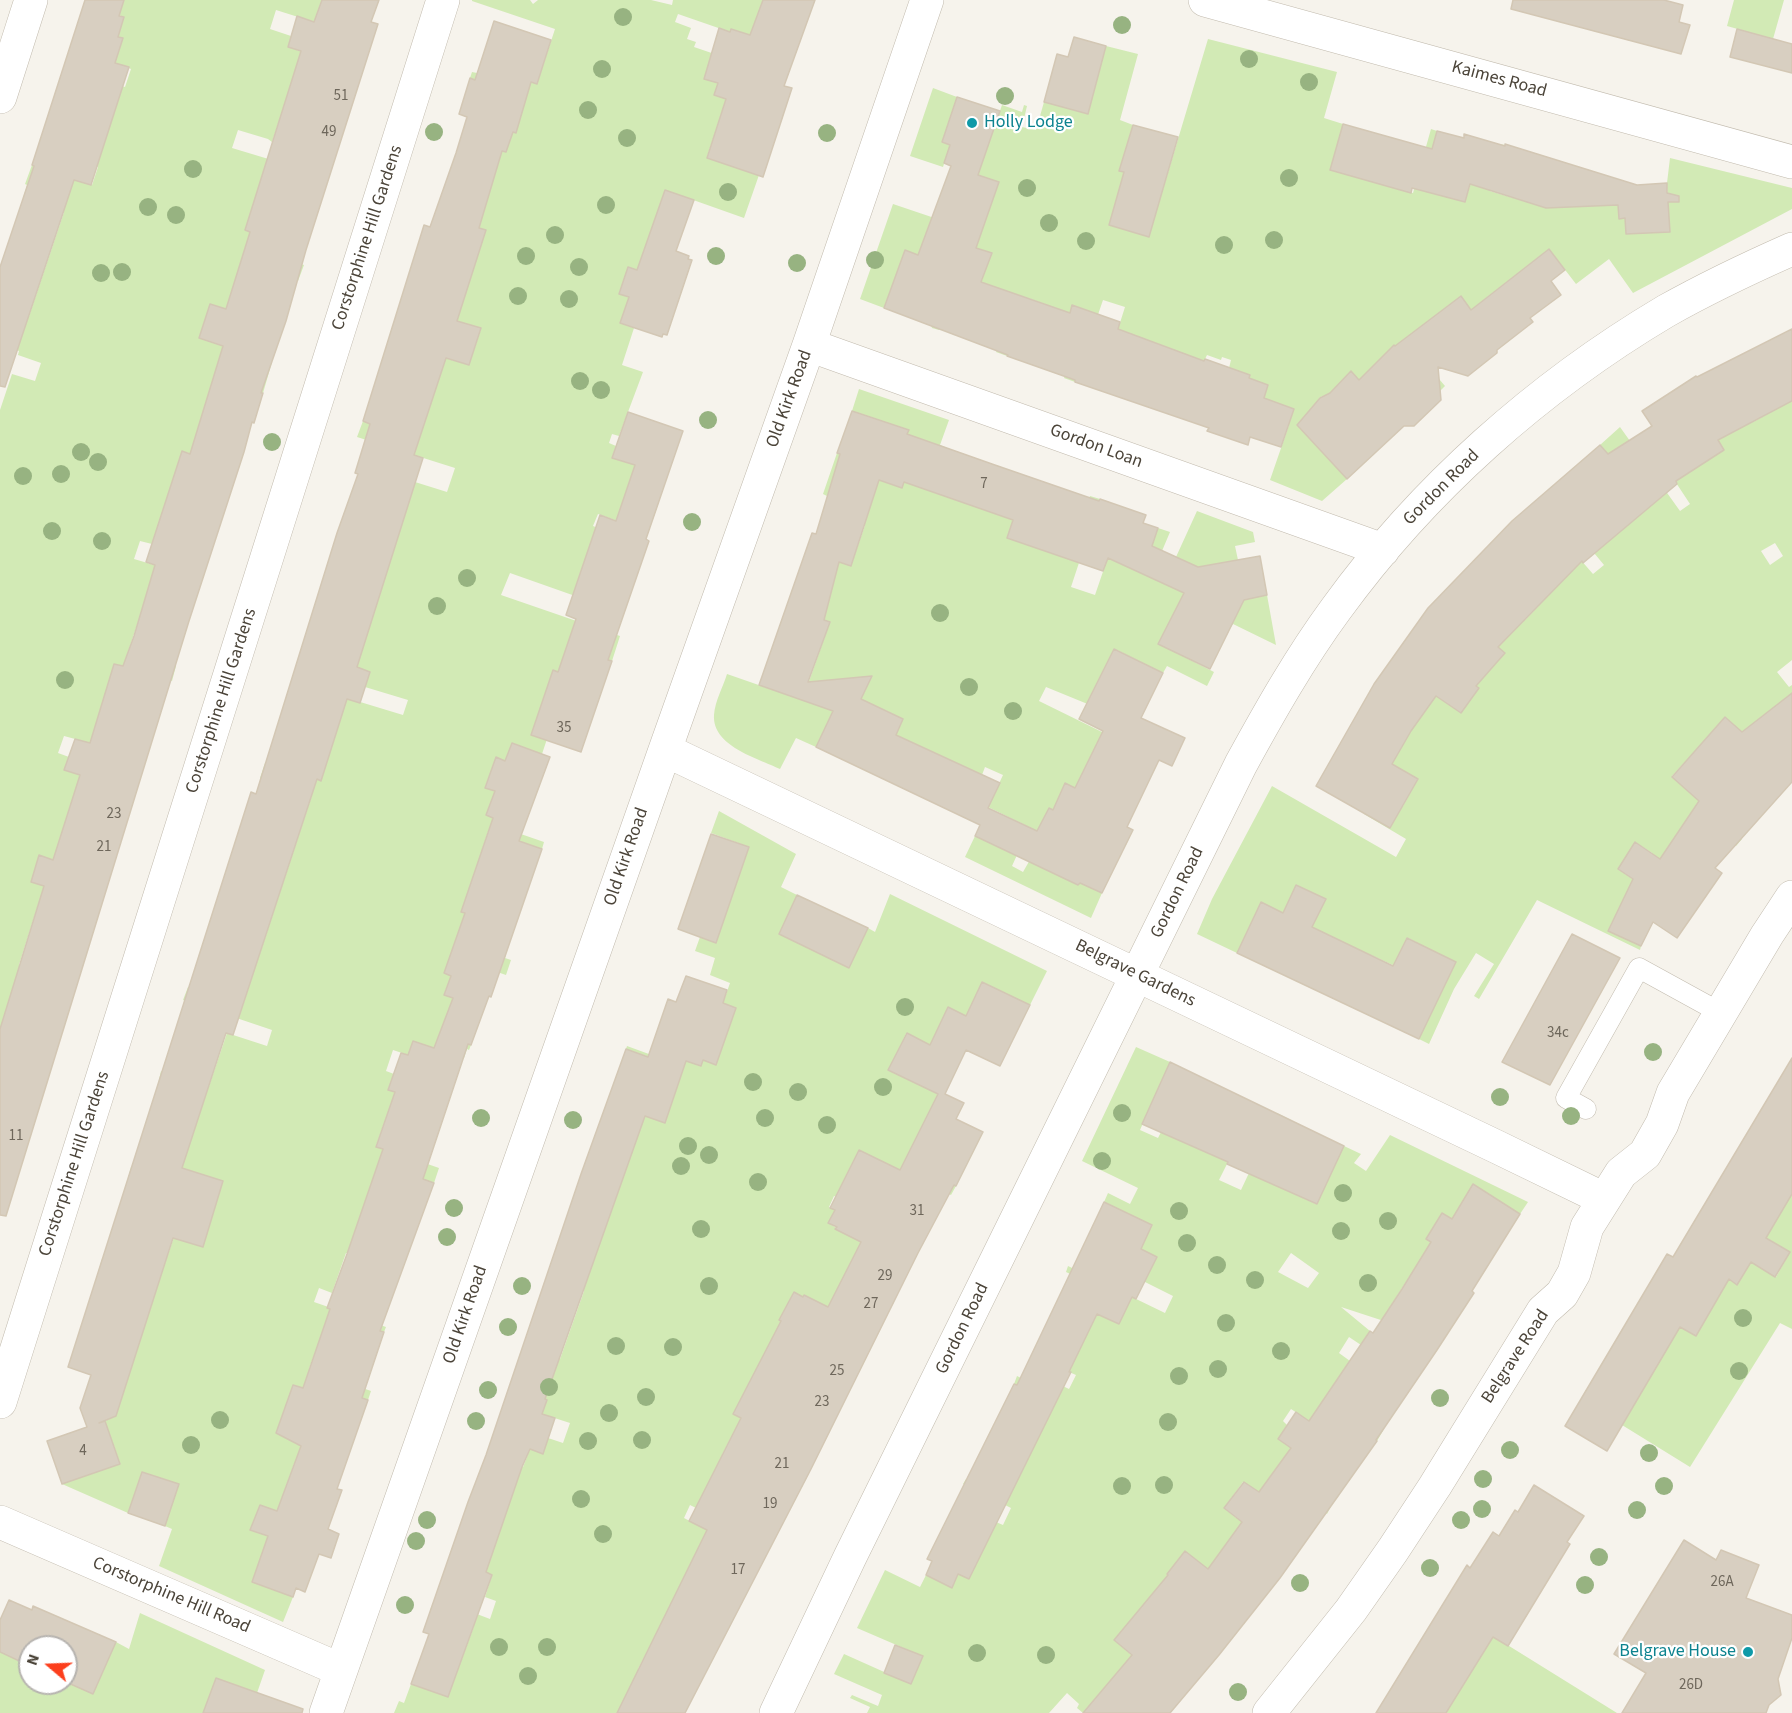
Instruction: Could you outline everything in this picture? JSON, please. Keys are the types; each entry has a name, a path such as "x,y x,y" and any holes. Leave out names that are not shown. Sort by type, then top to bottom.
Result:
{"street":[{"path":"0,97 31,0"},
{"name":"Corstorphine Hill Gardens","path":"0,1402 443,0"},
{"name":"Old Kirk Road","path":"326,1713 809,345 927,0"},
{"name":"Kaimes Road","path":"1205,0 1792,162"},
{"name":"Gordon Road","path":"776,1713 855,1546 1241,764 1299,663 1336,609 1415,513 1469,459 1533,403 1579,368 1666,311 1712,286 1792,249"},
{"name":"Gordon Loan","path":"809,345 1383,550"},
{"name":"Belgrave Gardens","path":"665,750 1604,1199"},
{"name":"Belgrave Road","path":"1269,1713 1369,1585 1435,1486 1543,1311 1562,1294 1574,1274 1587,1227 1621,1173 1645,1154 1662,1124 1674,1093 1767,935 1792,897"},
{"name":"Corstorphine Hill Road","path":"0,1522 341,1670"}],"lane":[{"path":"1586,1109 1566,1098 1639,968 1721,1013"}],"green space":[{"path":"120,0 322,0 314,22 276,10 270,29 291,36 288,47 315,56 300,58 272,142 238,130 232,148 305,170 261,182 245,230 281,241 276,256 304,265 298,281 241,262 226,309 210,304 272,362 263,393 214,378 196,436 244,452 239,468 182,451 152,544 140,541 134,559 202,579 143,607 128,652 176,666 172,681 114,664 90,743 64,736 58,753 69,757 64,770 80,775 53,860 39,856 31,882 44,886 19,965 77,984 69,1009 12,991 0,1029 0,410 12,374 35,381 41,363 18,355 19,351 12,348 29,316 64,212 23,198 32,165 92,185 98,167 79,161 104,80 125,87 131,69 115,63 123,38 118,37 124,17 84,4"},
{"path":"472,0 530,0 533,4 538,0 651,0 672,5 673,0 763,0 750,35 731,29 730,32 678,14 675,22 691,28 687,39 696,42 694,47 741,63 709,62 704,79 718,83 714,95 726,99 707,157 759,175 744,218 665,190 638,270 628,268 619,293 629,297 620,323 634,328 622,365 643,372 619,436 612,434 609,443 616,446 612,457 643,468 659,502 646,539 626,524 598,514 593,526 601,529 578,597 510,573 501,595 620,636 612,661 601,658 558,672 553,670 547,739 542,754 512,743 505,761 496,758 485,787 495,791 487,815 517,826 515,832 544,842 542,849 488,832 461,912 487,921 480,945 506,954 505,958 511,960 506,975 450,956 444,973 451,976 444,994 453,998 440,1034 471,1045 469,1050 467,1049 464,1058 413,1041 408,1055 393,1050 386,1071 394,1074 388,1089 395,1092 376,1146 439,1168 434,1183 386,1166 363,1229 411,1246 409,1252 381,1241 400,1272 346,1253 332,1293 319,1288 314,1302 386,1327 384,1332 341,1318 321,1336 309,1369 371,1391 368,1400 325,1385 321,1395 293,1385 276,1433 303,1447 327,1475 294,1464 277,1511 260,1505 251,1529 268,1536 252,1582 293,1597 283,1622 159,1566 172,1529 165,1526 179,1484 142,1472 128,1513 62,1484 120,1463 105,1421 114,1417 109,1403 121,1399 152,1304 134,1284 98,1272 102,1259 160,1278 178,1225 202,1202 128,1178 131,1167 164,1178 169,1164 182,1168 200,1113 158,1084 161,1071 209,1086 227,1033 267,1046 272,1030 183,1000 188,987 243,1005 312,795 260,778 265,763 321,780 347,698 403,715 408,700 365,687 370,672 357,667 415,482 447,492 455,468 357,437 363,421 419,439 445,358 469,365 481,329 457,321 486,230 468,225 461,138 506,152 513,132 516,132 527,96 470,78 472,72 477,73 480,65 537,84 555,29"},
{"path":"1734,0 1784,0 1773,39 1727,26"},
{"path":"1208,39 1337,72 1324,118 1343,124 1330,170 1413,193 1431,129 1437,131 1424,180 1439,195 1465,202 1476,166 1491,170 1498,144 1505,145 1490,191 1537,205 1618,204 1619,218 1625,218 1626,234 1669,231 1667,183 1670,158 1792,188 1792,209 1633,293 1609,259 1576,284 1549,249 1486,298 1510,330 1495,340 1461,297 1405,339 1445,386 1440,391 1394,345 1359,380 1351,372 1336,389 1318,401 1316,404 1347,479 1322,501 1270,480 1289,425 1274,419 1264,398 1268,385 1249,378 1250,375 1229,368 1231,360 1222,357 1221,360 1207,355 1204,361 1118,329 1125,307 1103,300 1075,382 1064,378 1078,335 1073,305 1070,313 1028,298 1007,356 996,352 1011,310 978,292 991,253 970,246 939,330 932,328 905,250 884,308 860,299 893,204 970,230 978,175 1002,105 1022,112 1024,105 1027,106 1022,127 1036,130 1044,102 1088,113 1106,46 1138,54 1120,120 1133,125 1119,171 1124,172 1149,236"},
{"path":"933,88 957,97 942,142 950,145 943,167 910,156"},
{"path":"859,389 949,420 940,445 950,449 935,493 998,514 1027,476 1007,538 1071,552 1090,496 1100,499 1071,587 1095,595 1108,557 1147,560 1158,528 1170,532 1162,551 1176,557 1197,511 1253,532 1255,542 1235,546 1238,560 1217,564 1225,603 1267,595 1276,645 1233,624 1229,630 1189,610 1159,644 1214,672 1207,686 1167,666 1163,673 1117,650 1090,705 1046,687 1039,701 1159,760 1154,771 1097,743 1075,788 1065,783 1060,795 1133,830 1126,845 1049,808 1037,831 988,807 1003,775 985,767 982,775 891,746 903,719 885,710 878,725 854,714 867,687 848,679 816,747 796,738 780,769 738,750 720,735 715,726 714,715 717,699 727,674 796,698 808,684 830,622 817,617 839,562 851,566 865,525 823,494 837,453 884,469 900,455 908,430 852,411"},
{"path":"1792,389 1792,660 1777,672 1789,687 1792,685 1792,693 1756,721 1792,760 1684,763 1672,776 1742,839 1736,846 1695,815 1673,840 1659,861 1651,856 1652,853 1635,842 1618,869 1634,880 1620,926 1612,922 1608,931 1641,946 1640,950 1537,900 1479,999 1474,996 1494,964 1476,953 1454,989 1429,1044 1419,1039 1425,967 1433,951 1408,938 1399,955 1397,967 1371,955 1358,982 1324,961 1335,938 1261,903 1237,953 1197,934 1212,899 1272,786 1396,857 1406,839 1364,814 1378,789 1403,806 1418,779 1402,770 1390,767 1404,743 1356,716 1375,683 1421,716 1438,694 1461,713 1479,688 1463,677 1481,632 1507,602 1525,620 1548,596 1530,579 1573,551 1593,574 1604,565 1585,542 1611,457 1600,445 1620,427 1680,511 1690,504 1661,460 1713,432 1753,422 1766,415","holes":["1775,543 1783,556 1770,565 1761,551"]},
{"path":"719,811 796,854 781,887 797,895 779,934 849,968 868,928 875,932 890,894 1047,971 1030,1005 982,982 966,1016 948,1007 956,1058 906,1034 889,1070 938,1094 905,1160 956,1186 951,1195 859,1150 853,1162 849,1203 834,1196 829,1207 835,1210 828,1223 861,1242 829,1308 794,1292 779,1320 789,1325 765,1353 733,1414 741,1418 722,1455 774,1481 696,1508 690,1505 684,1518 715,1534 681,1586 638,1669 662,1681 630,1688 617,1713 394,1713 399,1701 404,1703 411,1684 448,1697 474,1626 430,1610 435,1598 490,1619 496,1601 485,1597 492,1575 486,1572 509,1504 516,1465 523,1467 530,1449 543,1453 548,1438 563,1443 570,1423 542,1414 547,1400 533,1395 547,1354 560,1359 584,1291 576,1288 645,1116 665,1123 664,1062 626,1049 627,1046 679,1065 681,1059 700,1066 703,1060 716,1064 723,1003 730,983 710,975 715,958 695,951 700,937 716,943 749,847 711,833"},
{"path":"975,836 1017,855 1012,866 1023,872 1031,858 1048,870 1078,885 1080,883 1102,893 1091,918 965,857"},
{"path":"1136,1047 1170,1062 1140,1130 1158,1138 1165,1124 1228,1162 1219,1180 1241,1190 1277,1113 1291,1120 1265,1176 1301,1180 1294,1194 1316,1204 1344,1146 1361,1154 1354,1163 1366,1171 1390,1135 1528,1202 1520,1214 1473,1185 1452,1219 1427,1239 1436,1245 1411,1274 1390,1307 1390,1323 1341,1307 1370,1331 1361,1345 1349,1337 1339,1353 1350,1361 1329,1392 1384,1429 1377,1441 1324,1403 1308,1424 1303,1417 1291,1409 1283,1421 1287,1425 1278,1439 1291,1448 1332,1504 1327,1514 1275,1477 1260,1498 1256,1490 1243,1482 1224,1508 1236,1518 1244,1519 1229,1541 1280,1578 1272,1587 1208,1573 1203,1565 1185,1551 1167,1574 1185,1589 1178,1611 1225,1648 1217,1657 1171,1618 1138,1611 1114,1640 1136,1659 1128,1713 1102,1691 1083,1713 1077,1708 1079,1704 1067,1693 1049,1713 867,1713 870,1707 850,1698 852,1695 878,1706 882,1695 834,1674 844,1654 911,1684 922,1656 857,1628 885,1570 920,1587 926,1575 952,1588 958,1574 969,1579 996,1522 1003,1525 1011,1508 963,1484 966,1479 1010,1472 1020,1476 1055,1403 1014,1384 1017,1376 1021,1378 1026,1368 1069,1389 1076,1375 1069,1372 1097,1314 1129,1302 1066,1272 1068,1266 1165,1313 1173,1296 1129,1274 1157,1257 1141,1249 1152,1225 1104,1202 1108,1193 1130,1204 1138,1188 1082,1161","holes":["1291,1253 1319,1273 1308,1288 1278,1272"]},
{"path":"1792,1194 1792,1329 1780,1323 1690,1467 1622,1425 1680,1327 1696,1336 1673,1257 1678,1249 1737,1284 1751,1262 1776,1277 1790,1252 1765,1237"},
{"path":"140,1613 265,1670 257,1693 216,1678 203,1713 0,1713 0,1652 18,1660 18,1695 78,1695 78,1687 93,1694 116,1642 129,1649"},
{"path":"1493,1636 1617,1713 1446,1713"}],"building":[{"path":"85,0 124,0 119,16 124,17 118,37 123,38 115,63 129,67 91,185 74,180 5,387 0,386 0,267"},
{"path":"322,0 379,0 371,22 378,24 306,250 286,321 261,393 263,393 254,423 252,422 189,621 6,1216 0,1215 0,1029 44,886 31,882 39,855 53,860 80,775 64,770 75,739 90,743 114,664 123,666 134,636 155,565 146,562 182,451 190,454 223,346 199,338 210,304 226,309 250,232 245,230 301,51 288,47 297,16 314,22"},
{"path":"763,0 815,0 784,86 792,88 763,177 707,158 726,99 714,95 718,83 704,79 719,28 750,35"},
{"path":"1513,0 1664,0 1683,5 1679,22 1690,25 1681,54 1511,9"},
{"path":"494,21 551,40 537,84 531,82 516,133 513,132 506,152 502,151 479,228 486,230 457,321 481,328 469,365 446,358 414,455 423,458 357,667 370,672 360,703 347,699 321,781 317,779 233,1035 226,1033 182,1168 223,1181 203,1247 173,1238 116,1416 99,1423 105,1421 120,1464 62,1484 47,1441 87,1427 80,1408 91,1375 68,1367 251,792 256,794 337,533 358,474 355,473 370,424 363,421 424,225 430,227 456,153 467,117 459,114 470,78 475,80"},
{"path":"1737,29 1792,44 1792,73 1730,57"},
{"path":"1074,37 1106,46 1088,114 1044,102 1057,54 1068,57"},
{"path":"957,97 1000,111 978,175 999,182 976,248 992,253 981,282 1070,313 1072,305 1120,322 1118,329 1204,361 1205,359 1250,375 1249,378 1268,385 1264,398 1294,409 1281,447 1250,437 1248,445 1207,431 1209,428 1075,382 1075,380 884,308 905,250 918,255 951,166 944,163 950,145 942,142"},
{"path":"1343,124 1432,149 1437,131 1464,138 1464,134 1505,146 1505,144 1637,185 1667,183 1667,193 1679,196 1679,202 1668,202 1670,232 1626,234 1625,218 1619,219 1618,205 1546,208 1470,184 1465,202 1412,188 1411,193 1330,170"},
{"path":"1133,125 1178,137 1149,237 1109,225 1124,172 1119,171"},
{"path":"665,190 694,200 676,251 689,256 688,259 692,260 667,335 663,334 662,337 620,323 629,297 619,294 628,267 637,270"},
{"path":"1549,249 1565,270 1551,281 1561,295 1530,318 1533,322 1468,376 1438,367 1441,400 1414,426 1404,426 1347,479 1297,425 1320,398 1330,393 1351,371 1359,380 1394,345 1461,296 1471,310"},
{"path":"1792,329 1792,401 1718,440 1724,450 1676,481 1677,484 1583,563 1582,561 1498,647 1505,653 1476,686 1479,688 1461,713 1436,696 1411,731 1392,764 1418,779 1390,828 1316,786 1374,684 1428,608 1512,521 1600,445 1608,454 1652,426 1642,411 1696,376"},
{"path":"852,411 909,430 907,434 1099,501 1100,499 1146,515 1143,523 1158,528 1152,546 1198,567 1260,556 1267,595 1244,600 1210,669 1158,644 1184,593 1108,558 1103,571 1007,538 1013,520 904,482 902,488 879,480 851,566 839,562 824,620 830,622 808,682 872,676 861,699 903,719 896,735 1000,783 988,808 1037,831 1049,808 1053,810 1065,783 1075,788 1103,731 1079,719 1114,649 1163,673 1141,718 1185,738 1172,766 1159,760 1127,827 1133,830 1102,893 1080,883 1078,885 975,836 980,825 816,747 833,711 759,685 812,533 816,534 840,454 837,453"},
{"path":"628,412 683,431 646,539 649,541 608,660 612,661 581,752 531,735 553,670 558,672 576,619 566,615 600,515 616,521 635,465 612,458"},
{"path":"1792,693 1792,782 1715,868 1722,873 1677,938 1653,922 1641,946 1608,931 1633,879 1618,869 1635,842 1660,859 1699,801 1672,777 1725,717 1742,732"},
{"path":"512,743 550,757 519,841 542,849 491,997 489,996 471,1045 468,1044 423,1179 434,1183 380,1331 384,1332 362,1398 368,1400 337,1489 342,1490 328,1529 339,1534 331,1558 319,1554 305,1592 296,1588 293,1597 252,1582 268,1536 250,1530 260,1505 277,1511 301,1446 276,1433 293,1385 303,1388 330,1309 327,1308 383,1149 376,1147 395,1092 388,1090 401,1053 408,1055 413,1041 434,1048 453,998 444,995 451,976 444,973 465,913 461,912 493,818 486,815 495,791 485,788 496,757 505,761"},
{"path":"711,834 749,847 716,943 678,929"},
{"path":"1296,885 1326,899 1312,927 1393,966 1407,938 1456,962 1419,1039 1237,953 1261,902 1283,913"},
{"path":"797,895 868,928 849,968 779,934"},
{"path":"1572,934 1620,958 1550,1085 1502,1062"},
{"path":"686,976 727,990 723,1003 736,1008 716,1065 703,1060 701,1066 686,1061 665,1123 645,1116 545,1399 547,1400 542,1414 555,1418 543,1454 530,1449 522,1467 486,1572 492,1575 448,1697 411,1684 429,1634 423,1632 626,1049 648,1057 668,999 676,1002"},
{"path":"982,982 1030,1005 1000,1066 966,1050 945,1094 964,1103 956,1119 983,1132 918,1253 811,1469 685,1713 617,1713 707,1530 689,1521 741,1418 733,1414 781,1321 779,1320 794,1292 828,1307 861,1242 828,1223 835,1210 830,1208 859,1150 900,1170 938,1094 888,1070 907,1033 930,1045 948,1007 966,1016"},
{"path":"1792,1058 1792,1194 1766,1238 1790,1252 1775,1277 1751,1262 1737,1285 1729,1279 1696,1336 1680,1327 1607,1451 1565,1426 1667,1254 1673,1257"},
{"path":"1170,1062 1344,1146 1317,1204 1142,1124"},
{"path":"1473,1184 1520,1214 1472,1291 1474,1293 1377,1441 1280,1578 1170,1713 1083,1713 1132,1655 1114,1640 1185,1551 1208,1569 1242,1522 1224,1508 1244,1482 1259,1492 1291,1448 1278,1439 1296,1412 1309,1421 1370,1331 1373,1333 1402,1289 1431,1242 1426,1239 1442,1213 1452,1219"},
{"path":"1104,1202 1152,1225 1141,1249 1157,1257 1136,1299 1132,1297 1119,1324 1097,1314 1069,1372 1071,1372 969,1579 958,1574 952,1588 926,1575 932,1561 927,1559 1014,1384 1017,1385"},
{"path":"142,1472 179,1484 165,1526 128,1513"},
{"path":"1534,1485 1584,1516 1567,1542 1570,1544 1508,1646 1493,1637 1446,1713 1376,1713 1467,1565 1470,1568 1493,1532 1499,1536 1515,1510 1518,1512"},
{"path":"1684,1540 1716,1560 1721,1550 1759,1565 1746,1598 1792,1615 1792,1638 1778,1679 1781,1695 1769,1705 1766,1713 1622,1713 1646,1673 1614,1654"},
{"path":"9,1600 32,1610 33,1606 116,1642 93,1694 78,1687 78,1635 18,1635 18,1660 0,1652 0,1620"},
{"path":"895,1645 923,1656 911,1684 884,1673"},
{"path":"216,1678 303,1709 302,1713 203,1713"}],"place":[{"name":"Holly Lodge","path":"972,123"},
{"name":"Belgrave House","path":"1748,1652"}]}
